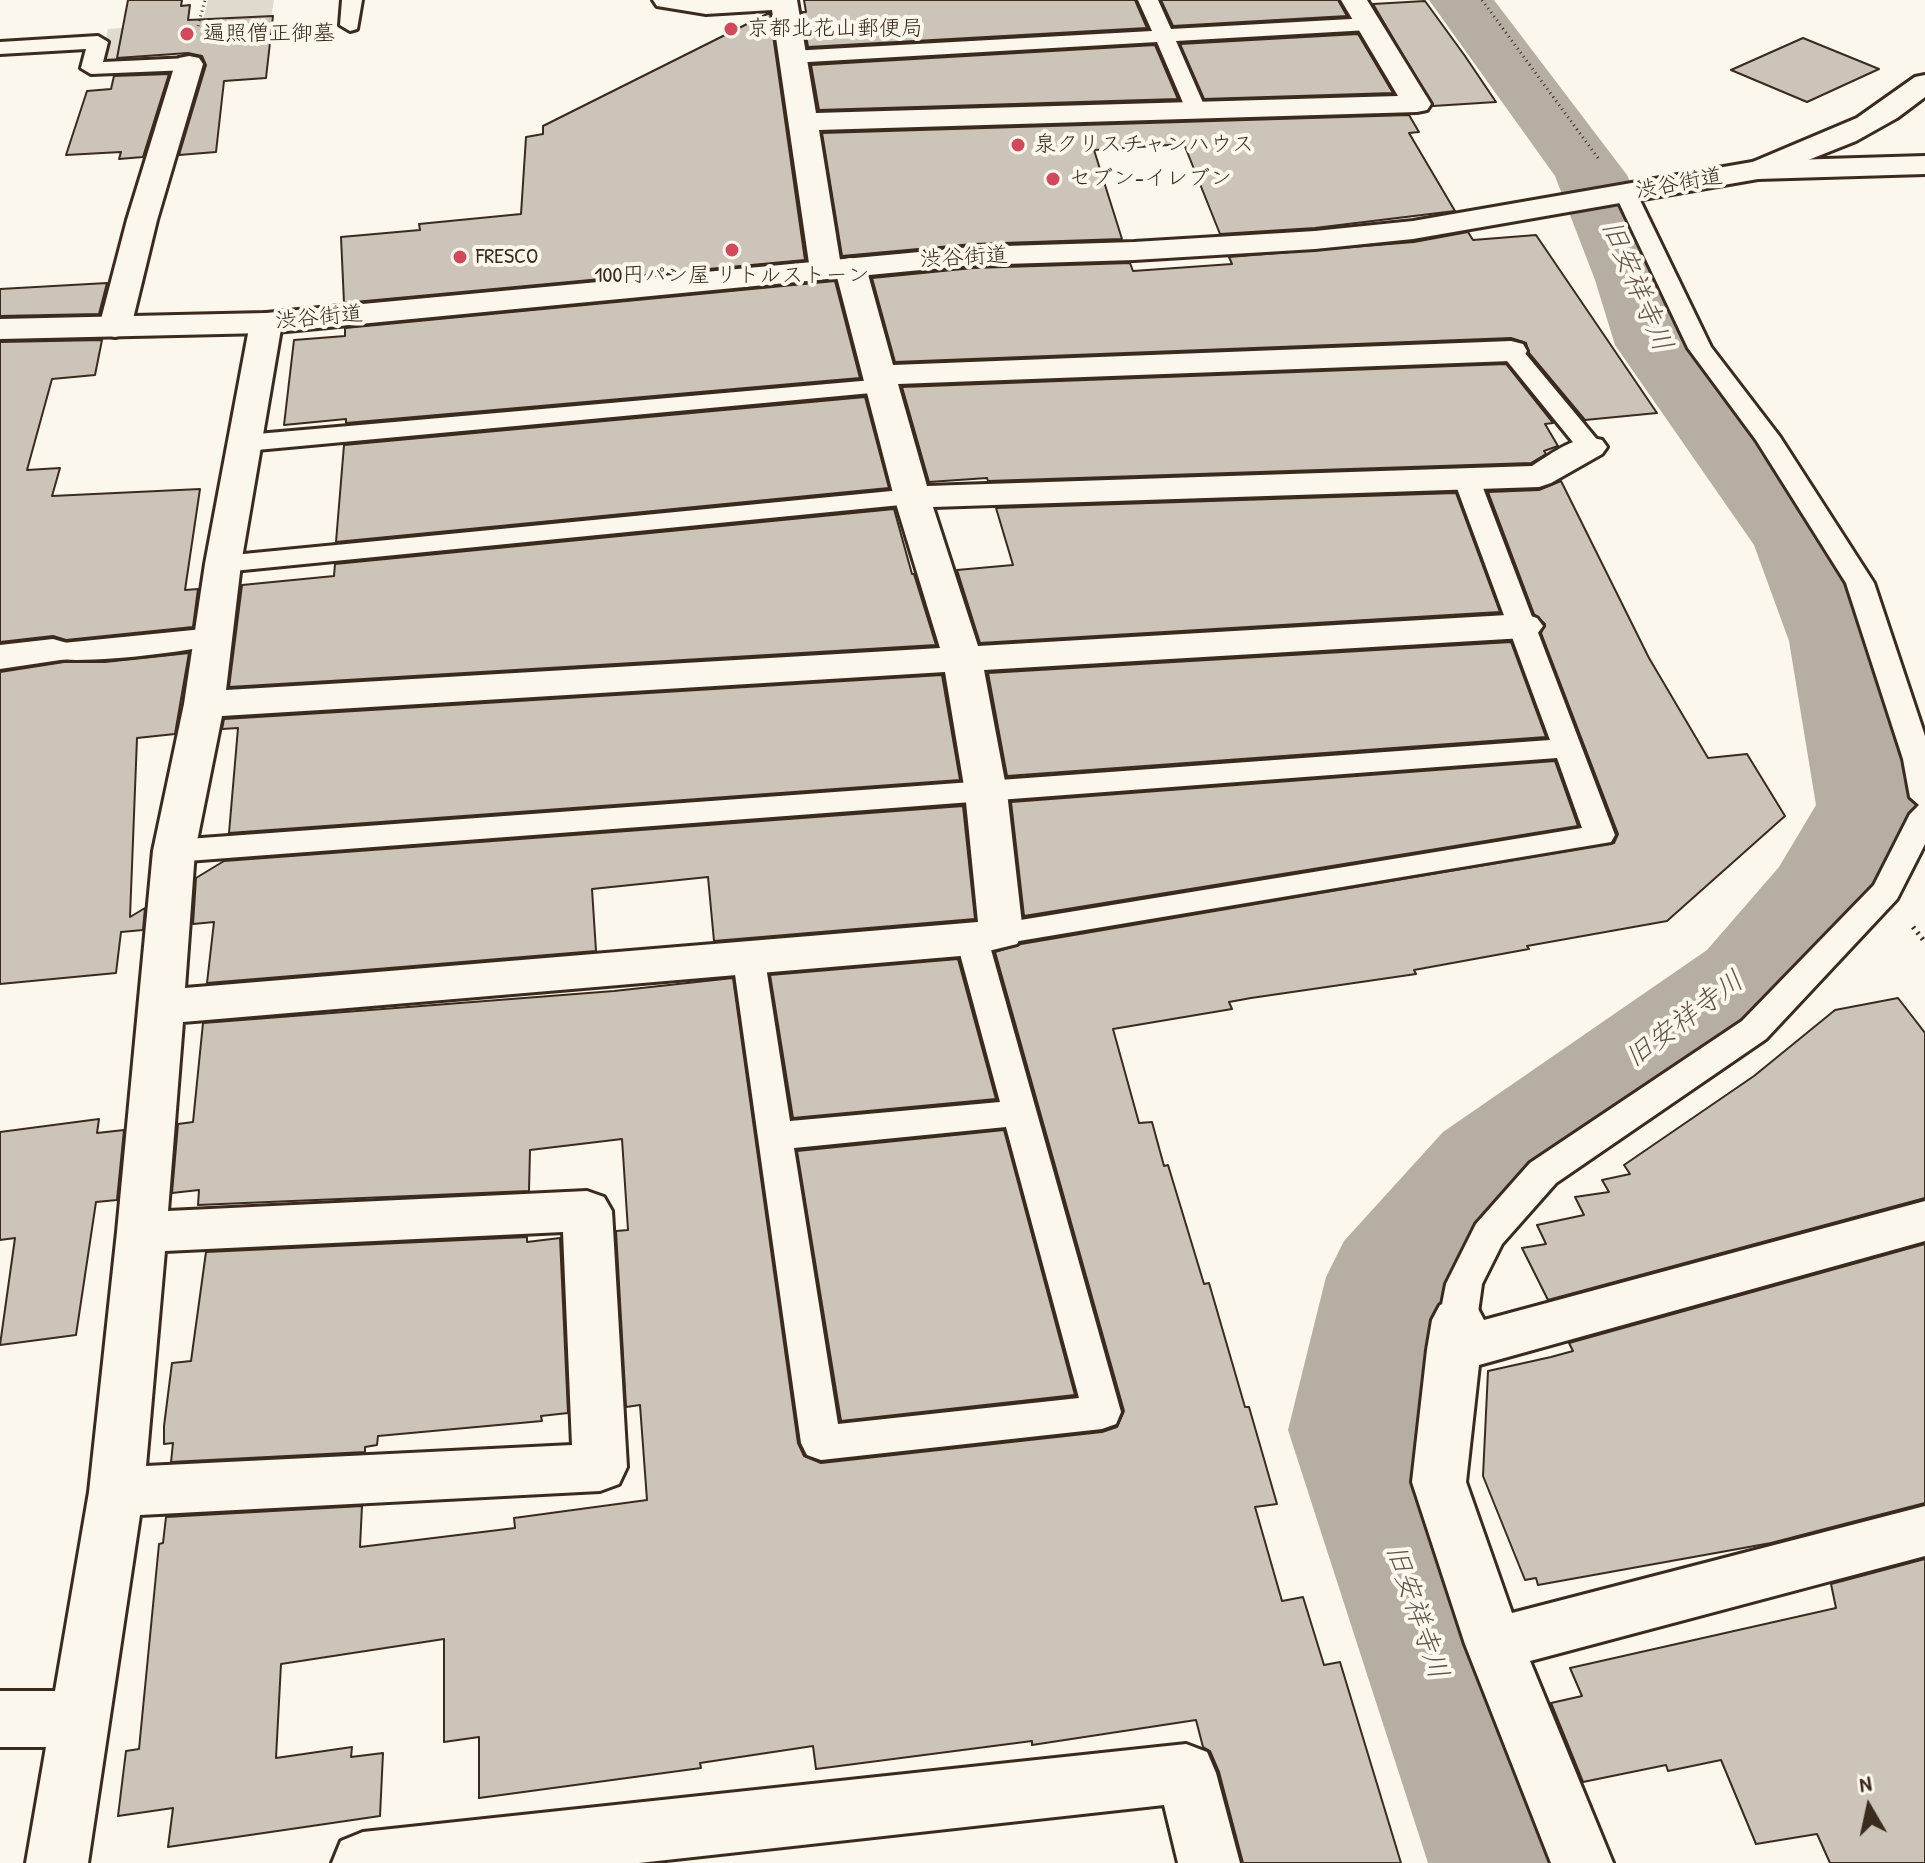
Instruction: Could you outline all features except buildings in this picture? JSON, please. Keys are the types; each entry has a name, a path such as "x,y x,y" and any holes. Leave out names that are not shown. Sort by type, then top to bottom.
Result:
{"street":[{"path":"159,1007 749,960 987,936 986,792 962,658 912,497 882,380 838,268 803,122 784,1 706,6 666,0"},
{"path":"803,122 1417,104 1362,12"},
{"path":"115,327 142,220 189,64"},
{"path":"1758,170 1837,141 1901,106 1925,83"},
{"name":"渋谷街道","path":"0,329 266,323 973,256 1134,251 1315,240 1413,230 1758,170 1925,165"},
{"path":"57,1863 116,1492 142,1232 174,851 204,704 223,564 266,323"},
{"path":"882,380 1511,351"},
{"path":"912,497 1539,476 1590,447"},
{"path":"204,704 1524,626"},
{"path":"0,657 53,651"},
{"path":"116,1492 600,1467 587,1211 142,1232"},
{"path":"1582,1863 1494,1644 1439,1482 1455,1335 1925,1221"},
{"path":"1494,1644 1925,1531"},
{"path":"0,1719 81,1719"},
{"path":"363,1863 1186,1773 1209,1863"}],"lane":[{"path":"350,25 352,0"},
{"path":"1148,0 1197,112"},
{"path":"791,57 1165,35 1362,12"},
{"path":"0,48 98,42 91,68 189,64"},
{"path":"1626,194 1700,348 1767,437 1860,583 1918,759 1925,797"},
{"path":"1511,351 1590,447"},
{"path":"246,443 882,380"},
{"path":"749,960 821,1443 1102,1412 1020,1113 987,936 1600,835 1467,480"},
{"path":"223,564 912,497"},
{"path":"53,651 85,651 213,637"},
{"path":"174,851 1568,748"},
{"path":"1455,1335 1464,1284 1489,1234 1543,1173 1754,1030 1886,891 1925,814"},
{"path":"777,1136 1020,1113"}],"path":[{"path":"1482,0 1626,194"},
{"path":"193,9 203,9"}],"shaded area":[{"path":"208,0 274,0 266,48 197,45"},
{"path":"195,23 172,46 168,61 100,64 108,29"}],"waterway":[{"name":"旧安祥寺川","path":"1461,0 1591,175 1634,280 1655,345 1799,544 1836,641 1867,805 1817,893 1746,978 1485,1165 1388,1277 1354,1430 1504,1863"}],"place":[{"name":"京都北花山郵便局","path":"731,29"},
{"name":"遍照僧正御墓","path":"187,34"},
{"name":"泉クリスチャンハウス","path":"1018,145"},
{"name":"セブン-イレブン","path":"1053,179"},
{"name":"100円パン屋 リトルストーン","path":"732,250"},
{"name":"FRESCO","path":"460,257"}]}
